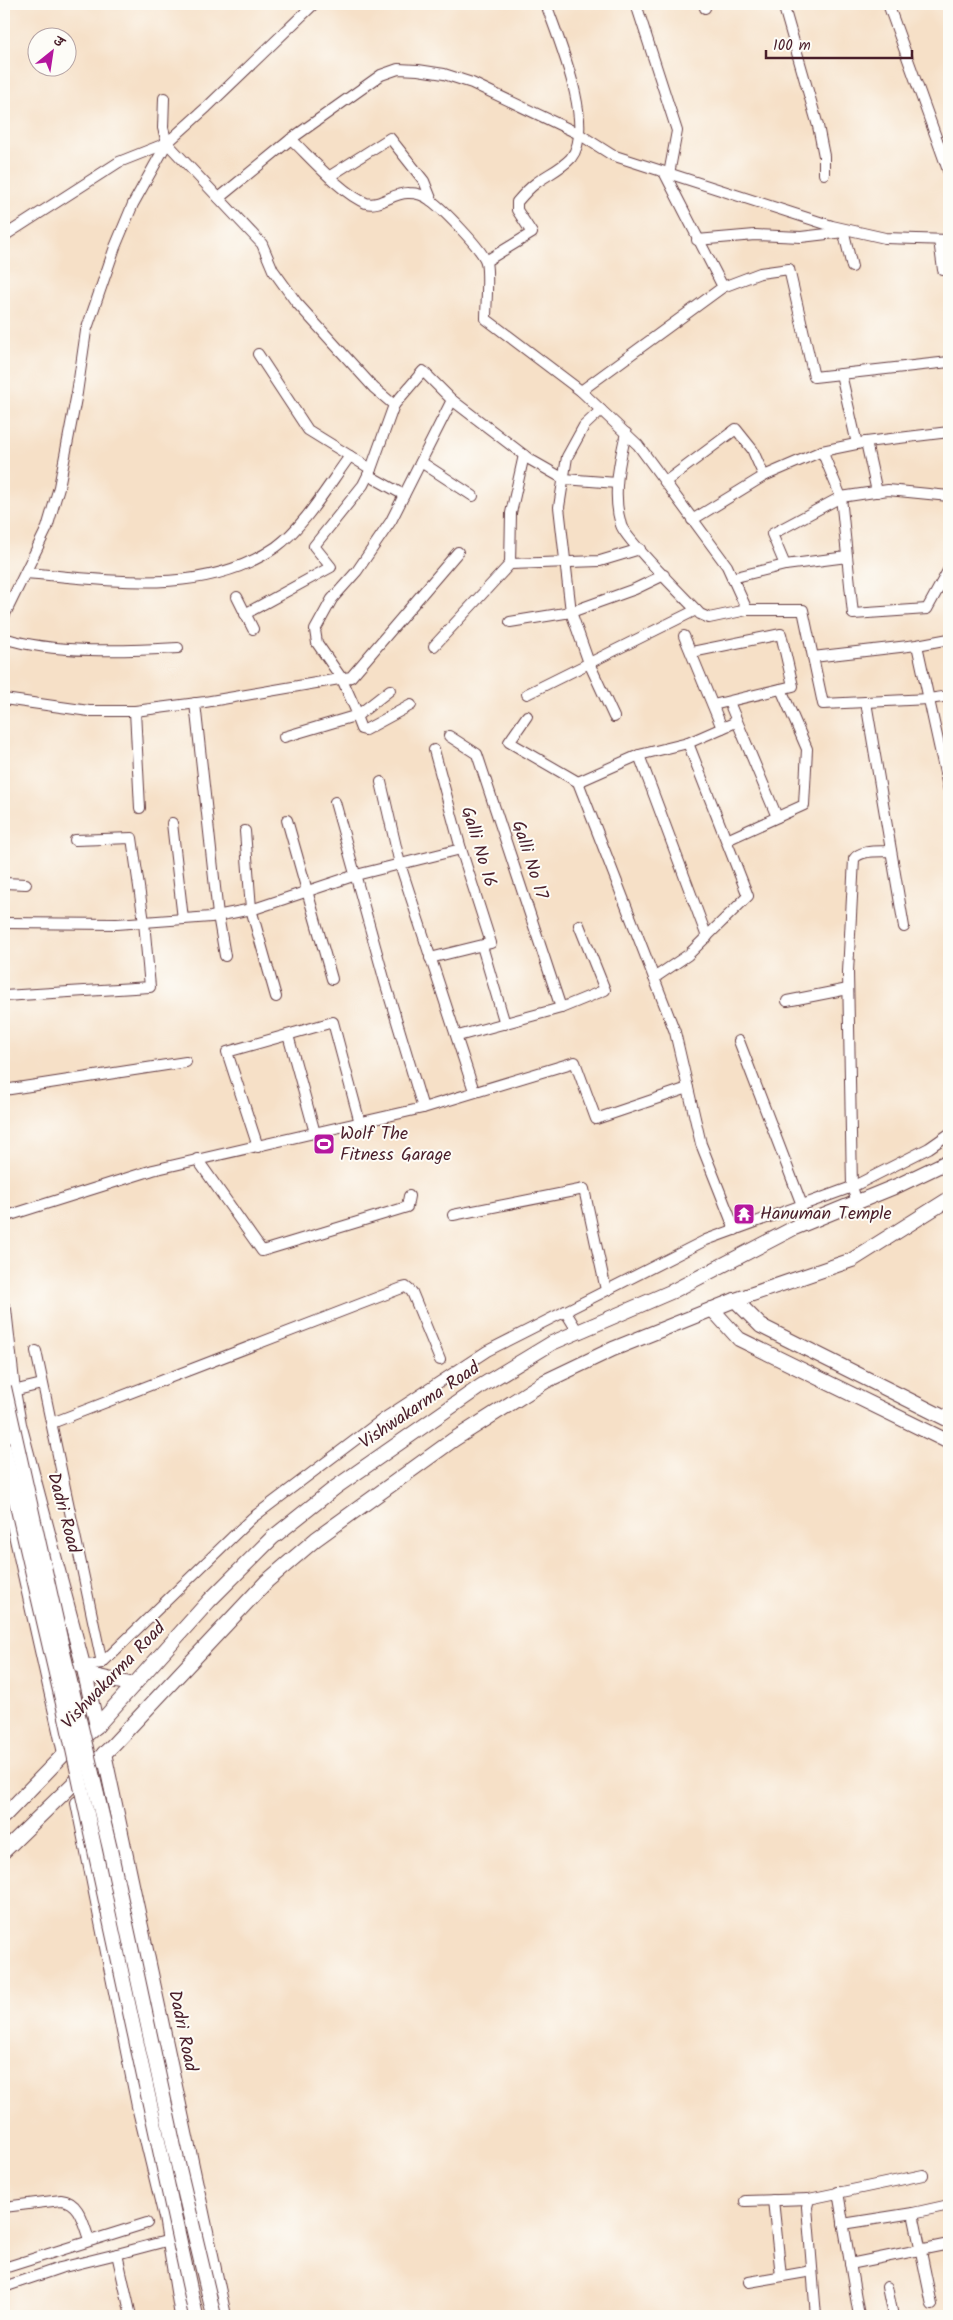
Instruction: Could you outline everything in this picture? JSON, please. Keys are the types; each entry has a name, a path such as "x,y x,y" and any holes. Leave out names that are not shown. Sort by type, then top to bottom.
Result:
{"main road":[{"name":"Vishwakarma Road","path":"4,1816 65,1753 97,1726 210,1602 272,1538 336,1486 481,1386 552,1343 674,1291 794,1228 949,1161"},
{"path":"4,1851 104,1753 267,1581 316,1539 453,1440 546,1381 613,1349 735,1300 852,1260 949,1199"},
{"path":"735,1300 761,1326 949,1420"},
{"name":"Dadri Road","path":"4,1309 8,1389 19,1418 85,1670 97,1726"},
{"path":"712,1309 739,1339 949,1442"},
{"path":"8,1389 64,1656 110,1849 172,2137 214,2316"},
{"path":"4,1415 19,1418"},
{"path":"4,1428 19,1418"},
{"path":"4,1449 66,1718 196,2316"},
{"path":"4,1481 65,1753"},
{"path":"32,1605 66,1598"},
{"path":"85,1670 134,1684"},
{"name":"Dadri Road","path":"104,1753 224,2316"},
{"path":"74,1783 139,2106 166,2217 182,2316"}],"street":[{"path":"4,616 47,528 59,487 77,393 86,331 115,246 132,204 167,143 207,108 314,4"},
{"path":"486,261 532,233 517,210 517,202 535,183 570,160 580,134 577,96 546,4"},
{"path":"636,4 677,131 667,173 697,240 723,286"},
{"path":"782,4 818,126 824,156 824,174"},
{"path":"888,4 947,159 949,174"},
{"path":"219,198 291,139 381,75 398,69 444,74 472,83 580,134 612,155 844,230 885,238 944,240 943,270"},
{"path":"164,98 163,128 167,143 262,244 273,270 296,302 374,388 394,405"},
{"path":"330,176 390,138 424,181 432,201"},
{"path":"291,139 344,189 369,204 376,204 407,192 422,195 432,201 464,232 486,261 486,319 581,391 638,445 727,566 746,610"},
{"path":"4,236 79,185 119,162 167,143"},
{"path":"697,240 755,234 801,237 844,230"},
{"path":"844,230 852,267"},
{"path":"581,391 723,286 760,273 789,269 814,377 949,362"},
{"path":"258,354 308,430 350,456 404,495"},
{"path":"245,614 331,567 314,546 363,485 370,472 394,405 422,370 452,400 524,455 564,479 617,483"},
{"path":"841,374 877,492"},
{"path":"411,705 365,730 361,728 342,679 317,644 315,630 332,599 357,571 386,528 452,400"},
{"path":"601,410 584,426 568,457 559,508 572,612 589,663 614,717"},
{"path":"665,482 736,429 752,449 764,476"},
{"path":"692,520 764,476 822,451 861,443 949,432"},
{"path":"626,434 616,494 621,526 696,610 709,618 746,610 803,610 822,704 929,699 949,696"},
{"path":"822,451 841,497 853,614 927,609 949,569"},
{"path":"434,646 510,564 511,513 524,455"},
{"path":"26,573 131,582 191,578 225,572 276,547 296,529 350,456"},
{"path":"420,462 473,496"},
{"path":"785,565 772,534 841,497 888,490 949,496"},
{"path":"510,564 600,561 640,549"},
{"path":"4,699 89,711 134,711 195,703 351,677 458,552"},
{"path":"732,578 785,565 847,557"},
{"path":"510,622 572,612 635,589 664,575"},
{"path":"237,597 252,629"},
{"path":"527,694 696,610"},
{"path":"692,652 781,634 793,686 713,705"},
{"path":"684,636 722,728"},
{"path":"4,638 31,645 78,648 132,651 178,648"},
{"path":"813,657 917,645 949,639"},
{"path":"917,645 949,791"},
{"path":"727,840 804,806 807,749 781,689"},
{"path":"284,737 357,716 390,690"},
{"path":"729,702 777,818"},
{"path":"866,702 904,928"},
{"path":"195,703 218,915 225,956"},
{"path":"134,711 140,808"},
{"path":"527,716 509,742 578,782 675,1032 701,1144 735,1230"},
{"path":"578,782 639,755 688,742 736,722"},
{"name":"Galli No 17","path":"450,736 477,754 561,1008"},
{"path":"654,978 688,955 748,896 688,742"},
{"name":"Galli No 16","path":"434,750 461,849 491,943 482,946"},
{"path":"639,755 706,937"},
{"path":"381,782 400,864 430,958 458,1036 474,1091"},
{"path":"335,802 385,982 423,1108"},
{"path":"287,820 332,979"},
{"path":"172,823 183,919"},
{"path":"245,831 250,909 276,997"},
{"path":"4,996 150,987 144,922 132,838 75,840"},
{"path":"4,923 117,924 218,915 250,909 356,875 461,849"},
{"path":"857,1202 852,1187 848,989 854,859 857,855 864,853 891,851"},
{"path":"4,884 26,884"},
{"path":"458,1036 561,1008 605,990 579,925"},
{"path":"430,958 482,946 505,1024"},
{"path":"787,1002 848,989"},
{"path":"258,1147 227,1052 333,1022 360,1123"},
{"path":"288,1034 315,1134"},
{"path":"740,1041 802,1205"},
{"path":"4,1090 186,1062"},
{"path":"4,1216 153,1170 423,1108 575,1062 596,1119 688,1088"},
{"path":"46,1671 85,1670 102,1663 252,1518 383,1419 487,1351 706,1240 852,1187 929,1148 949,1134"},
{"path":"196,1159 262,1251 407,1207 409,1196"},
{"path":"453,1214 584,1189 606,1290"},
{"path":"52,1423 406,1287 412,1292 440,1360"},
{"path":"565,1311 578,1332"},
{"path":"36,1351 102,1663"},
{"path":"8,1389 42,1384"},
{"path":"745,2201 809,2199 923,2175"},
{"path":"838,2192 859,2316"},
{"path":"809,2199 807,2207 816,2316"},
{"path":"773,2200 781,2276"},
{"path":"4,2207 68,2201 77,2209 88,2239"},
{"path":"843,2224 913,2214 949,2205"},
{"path":"913,2214 932,2305"},
{"path":"4,2268 88,2239 147,2223"},
{"path":"4,2287 60,2268 170,2240"},
{"path":"850,2264 949,2244"},
{"path":"117,2254 132,2316"},
{"path":"749,2282 812,2271"},
{"path":"887,2287 893,2316"}],"place":[{"name":"Wolf The Fitness Garage","path":"324,1144"},
{"name":"Hanuman Temple","path":"744,1214"}]}
